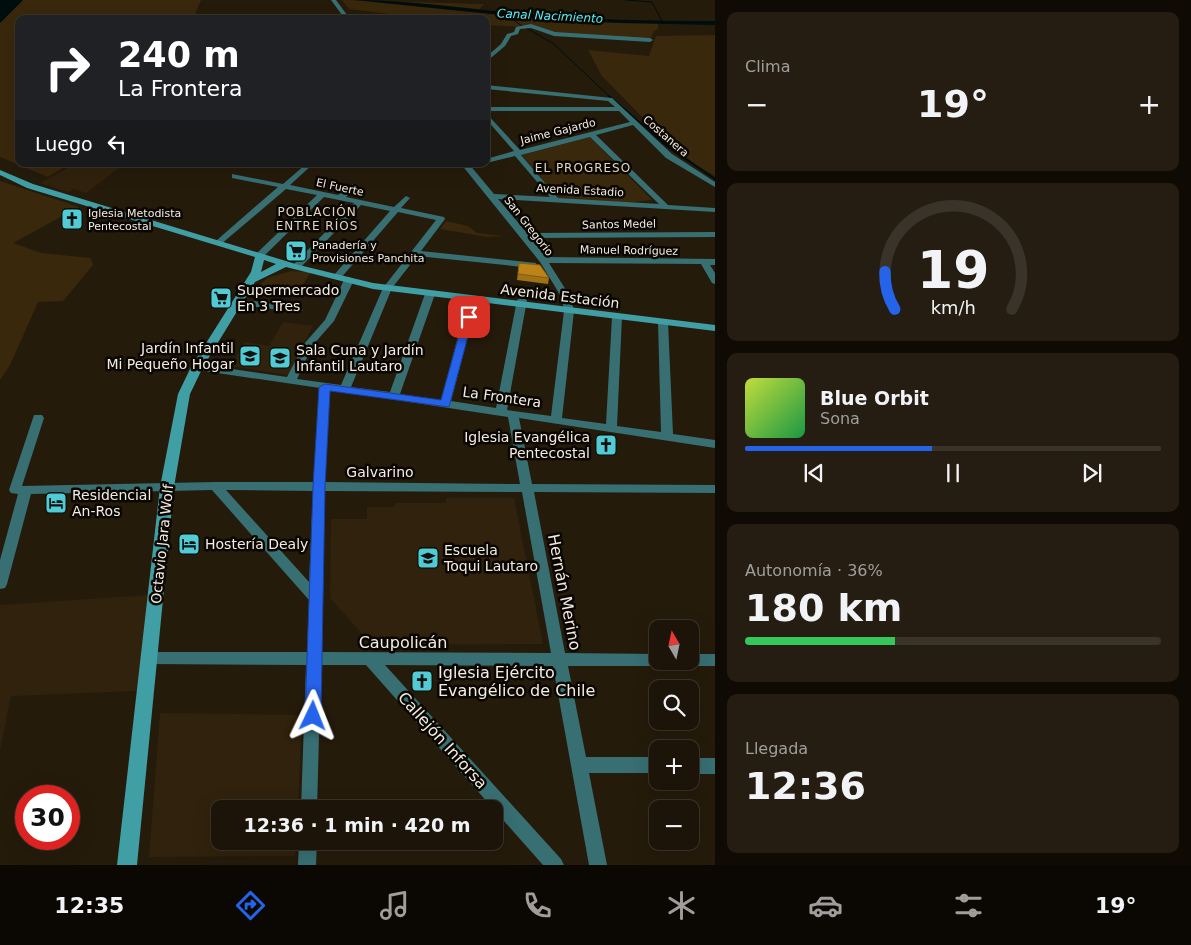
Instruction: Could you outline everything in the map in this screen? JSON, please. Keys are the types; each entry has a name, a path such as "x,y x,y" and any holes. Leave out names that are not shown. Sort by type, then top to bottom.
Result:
{"main road":[{"name":"Avenida Estación","path":"0,172 39,188 260,255 390,286 430,294 473,299 715,322"},
{"name":"Octavio Jara Wolf","path":"127,865 167,487 184,394 197,368 240,302 258,267 260,255"},
{"path":"252,280 294,264"},
{"name":"Avenida Estación","path":"339,274 349,280 521,303"},
{"name":"Avenida Estación","path":"570,308 617,317 715,328"}],"street":[{"path":"333,0 345,15"},
{"path":"490,56 503,45 509,35 516,33 518,28 527,26 554,34 650,40"},
{"name":"Costanera","path":"490,87 608,98 669,156 715,185"},
{"path":"490,109 621,109"},
{"path":"490,119 556,200"},
{"name":"Jaime Gajardo","path":"490,160 635,124"},
{"name":"Avenida Estadio","path":"592,134 666,207"},
{"path":"220,242 306,167"},
{"name":"San Gregorio","path":"468,167 545,263 568,298 570,308"},
{"name":"El Fuerte","path":"236,176 441,219 416,253"},
{"path":"340,198 353,186"},
{"path":"260,255 323,194"},
{"name":"Avenida Estadio","path":"492,196 715,210"},
{"path":"339,274 406,198"},
{"path":"294,264 359,202"},
{"name":"Santos Medel","path":"524,236 715,234"},
{"path":"344,390 390,286 416,253"},
{"name":"Manuel Rodríguez","path":"416,253 545,263 715,262"},
{"path":"704,262 715,281"},
{"path":"290,382 309,344 329,321 349,280"},
{"path":"394,397 430,294"},
{"path":"445,404 473,299"},
{"path":"240,302 298,310"},
{"path":"507,413 521,303"},
{"path":"556,420 570,308"},
{"path":"611,428 617,317"},
{"path":"663,322 667,437"},
{"name":"La Frontera","path":"197,368 715,444"},
{"path":"309,800 319,487 325,387"},
{"name":"Hernán Merino","path":"507,413 527,488 598,865"},
{"path":"0,584 20,489 38,418"},
{"path":"215,486 316,599"},
{"name":"Galvarino","path":"20,489 215,486 715,490"},
{"name":"Caupolicán","path":"149,658 649,660"},
{"name":"Callejón Inforsa","path":"371,660 555,865"},
{"path":"699,660 715,660"},
{"path":"579,765 649,765"},
{"path":"699,766 715,766"},
{"path":"307,865 308,850"}],"shaded area":[{"path":"0,0 23,0 0,23"},
{"path":"23,0 201,0 195,15 15,15 15,163 0,157 0,23"},
{"path":"342,0 484,4 478,11 658,23 658,29 654,31 650,40 553,33 540,28 490,25 490,15 398,15 349,9"},
{"path":"715,35 715,176 696,165 661,136 602,76 588,50 649,56 656,36"},
{"path":"590,137 652,200 617,204 558,198 522,155"},
{"path":"24,167 64,167 48,177"},
{"path":"69,167 120,167 86,193 74,189 68,192 40,183"},
{"path":"0,181 79,207 13,243 41,253 91,258 93,265 63,301 38,302 10,365 0,380"},
{"path":"446,221 468,226 477,233 504,236 487,237 440,229"},
{"path":"291,271 311,272 295,297 254,291 267,278"},
{"path":"606,295 607,305 584,304 577,296"},
{"name":"Sala Cuna y Jardín Infantil Lautaro","path":"283,322 313,326 288,375 230,366 245,342 269,346"},
{"name":"Escuela Toqui Lautaro","path":"446,498 514,498 543,644 372,645 330,598 331,519 367,519 367,507 395,507 395,503 446,503"},
{"path":"150,595 138,691 11,696 0,750 0,605"},
{"path":"160,713 302,715 298,800 211,800 211,850 295,850 295,856 149,857"}],"building":[{"path":"519,263 540,265 549,278 518,274"}],"waterway":[{"name":"Canal Nacimiento","path":"356,0 572,20 715,23"},
{"path":"626,0 652,2 663,23"},
{"path":"505,14 522,26"},
{"path":"526,28 554,44 611,98"},
{"path":"609,96 668,147 715,179"}],"place":[{"name":"Iglesia Metodista Pentecostal","path":"72,219"},
{"name":"Panadería y Provisiones Panchita","path":"296,251"},
{"name":"Supermercado En 3 Tres","path":"221,298"},
{"name":"Jardín Infantil Mi Pequeño Hogar","path":"250,356"},
{"name":"Sala Cuna y Jardín Infantil Lautaro","path":"280,358"},
{"name":"Iglesia Evangélica Pentecostal","path":"606,445"},
{"name":"Residencial An-Ros","path":"56,503"},
{"name":"Hostería Dealy","path":"189,544"},
{"name":"Escuela Toqui Lautaro","path":"428,558"},
{"name":"Iglesia Ejército Evangélico de Chile","path":"422,681"}],"district":[{"name":"EL PROGRESO","path":"583,168"},
{"name":"POBLACIÓN ENTRE RÍOS","path":"317,219"}],"route":[{"path":"313,716 319,487 325,387 445,404 469,317"}]}
